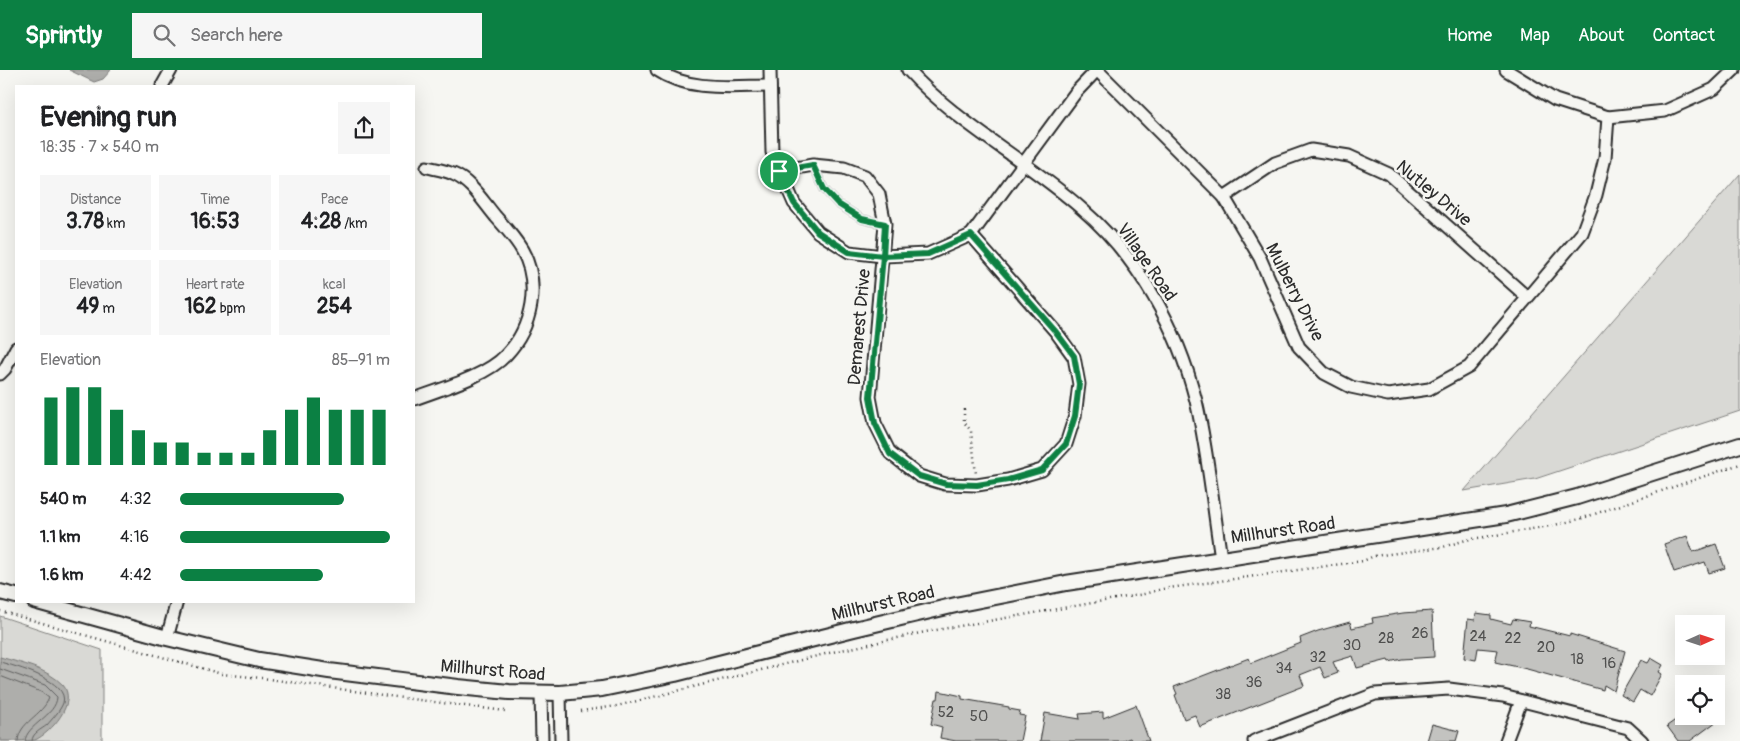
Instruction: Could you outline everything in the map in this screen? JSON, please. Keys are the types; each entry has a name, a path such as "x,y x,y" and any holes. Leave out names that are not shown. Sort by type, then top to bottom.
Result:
{"street":[{"path":"163,85 171,70"},
{"path":"657,70 667,77 703,86 770,86"},
{"path":"770,70 772,152 794,203 818,232 849,252 883,256 928,254 971,235 1076,92 1097,70"},
{"name":"Village Road","path":"908,70 945,106 1082,209 1105,231 1146,283 1175,337 1187,368 1203,436 1221,558"},
{"name":"Mulberry Drive","path":"1097,70 1224,198 1260,258 1299,347 1324,373 1351,387 1388,395 1429,389 1469,367 1582,234 1596,195 1604,158 1608,117"},
{"path":"1506,70 1555,100 1608,117 1665,110 1714,89 1734,70"},
{"name":"Nutley Drive","path":"1224,198 1275,163 1311,150 1349,156 1388,174 1527,297"},
{"name":"Demarest Drive","path":"779,171 813,165 844,168 865,176 878,194 885,224 870,397 875,423 890,454 919,476 946,484 977,485 1008,480 1042,470 1066,444 1075,416 1079,384 1074,356 1056,332 971,235"},
{"path":"415,399 484,371 505,357 520,340 528,322 532,289 529,266 522,249 467,183 454,174 427,167"},
{"path":"0,374 5,369 15,350"},
{"name":"Millhurst Road","path":"41,603 167,638 258,660 458,687 540,694 560,693 602,689 675,674 960,604 1066,583 1506,515 1577,497 1740,445"},
{"path":"0,592 15,596"},
{"path":"167,638 176,603"},
{"path":"1254,741 1375,694 1449,689 1503,696 1628,728 1642,741"},
{"path":"560,693 561,741"},
{"path":"540,694 542,741"},
{"path":"1506,741 1521,700"}],"lane":[{"path":"813,165 824,189 838,204 862,219 885,224"}],"path":[{"path":"964,410 964,422 971,431 977,485"},
{"path":"581,710 617,706 828,653 925,632 1144,594 1162,589 1363,561 1374,556 1443,547 1466,540 1550,526 1580,519 1740,464"}],"shaded area":[{"path":"1740,174 1740,411 1535,479 1464,491"},
{"path":"0,616 102,650 102,741 0,741"}],"water":[{"path":"69,70 111,70 103,79 94,82"},
{"path":"0,657 34,667 50,675 63,685 67,692 65,708 61,716 48,731 35,740 0,741"}],"building":[{"path":"1687,536 1693,552 1716,544 1725,568 1709,573 1705,562 1674,572 1664,544"},
{"path":"1432,611 1434,657 1402,659 1389,662 1388,660 1357,668 1353,656 1333,662 1338,673 1325,678 1320,667 1300,675 1304,686 1200,727 1195,715 1184,719 1174,687 1249,658 1251,663 1301,643 1300,638 1318,631 1350,622 1352,628 1373,623 1372,618"},
{"path":"1476,613 1491,615 1491,619 1511,624 1513,619 1530,622 1529,626 1570,636 1570,634 1625,651 1614,691 1604,685 1603,690 1495,662 1498,650 1478,648 1476,660 1464,658 1468,619 1475,620"},
{"path":"1651,658 1663,665 1659,672 1662,674 1650,696 1640,690 1633,702 1621,695 1641,660 1648,663"},
{"path":"939,691 962,696 962,699 1009,707 1009,709 1020,711 1019,715 1025,716 1020,741 956,741 940,738 942,727 931,724"},
{"path":"1136,705 1149,741 1131,741 1130,738 1122,741 1040,741 1045,713 1080,719 1079,714 1103,712 1103,718"},
{"path":"1675,720 1675,725 1712,725 1690,741 1678,741 1667,726"},
{"path":"1432,724 1459,731 1456,741 1427,741"}],"route":[{"path":"779,171 794,203 818,232 849,252 883,256 870,397 875,423 890,454 919,476 946,484 977,485 1008,480 1042,470 1066,444 1075,416 1079,384 1074,356 1056,332 971,235 928,254 883,256 885,224 862,219 838,204 824,189 813,165 779,171"}]}
